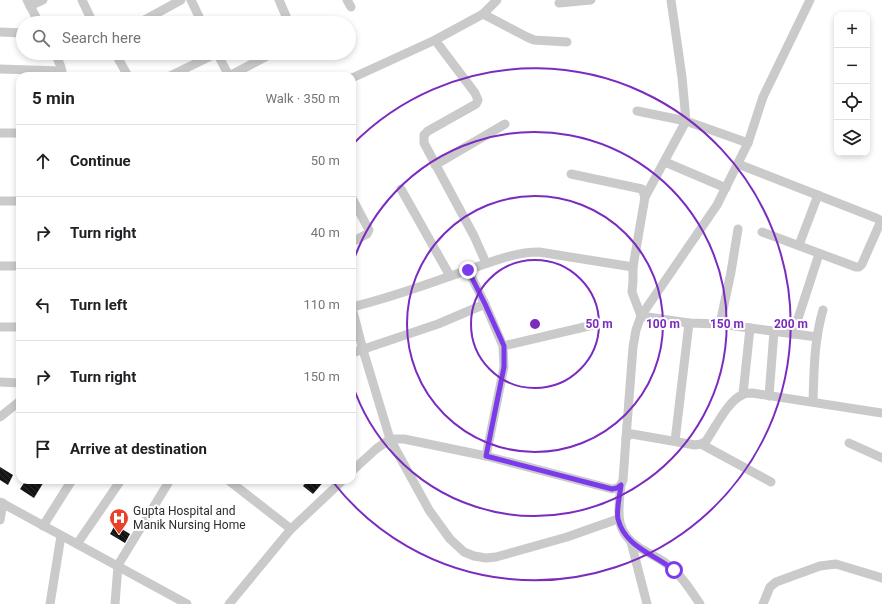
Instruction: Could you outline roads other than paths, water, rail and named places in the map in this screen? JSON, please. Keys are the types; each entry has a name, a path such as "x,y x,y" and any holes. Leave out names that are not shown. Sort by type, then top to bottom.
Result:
{"street":[{"path":"35,16 28,3 42,0"},
{"path":"82,0 89,16"},
{"path":"151,16 181,0"},
{"path":"191,0 199,16"},
{"path":"279,0 287,16"},
{"path":"356,76 435,40 483,14 497,0"},
{"path":"559,3 591,0"},
{"path":"642,316 632,292 633,267 645,197 686,121 682,77 671,0"},
{"path":"647,604 630,542 618,519 621,485 623,480 633,347 636,330 642,316 711,215 726,188 748,143 763,97 810,0"},
{"path":"483,14 534,40 567,42"},
{"path":"0,32 16,33"},
{"path":"435,40 478,100 476,104 428,131 424,135 424,144 474,236 486,263"},
{"path":"57,60 61,72"},
{"path":"119,60 126,72"},
{"path":"178,72 203,60"},
{"path":"221,60 227,72"},
{"path":"237,72 260,60"},
{"path":"0,69 37,72"},
{"path":"637,111 686,121 748,143"},
{"path":"435,165 505,124"},
{"path":"0,133 16,133"},
{"path":"665,162 726,188"},
{"path":"738,164 880,220 862,264 859,267 852,267 762,232"},
{"path":"571,174 642,189 645,197"},
{"path":"401,188 450,276"},
{"path":"798,245 818,195"},
{"path":"0,201 16,201"},
{"path":"356,206 369,230 367,234 356,240"},
{"path":"720,324 738,229"},
{"path":"356,307 486,263 521,253 539,252 633,267"},
{"path":"792,334 819,254"},
{"path":"0,266 16,266"},
{"path":"468,270 504,346 504,367 486,456"},
{"path":"356,352 438,324 485,304"},
{"path":"813,402 817,337 823,310"},
{"path":"642,316 689,323 720,324 817,337"},
{"path":"356,323 390,439 429,510 450,539 464,552 474,556 486,558 496,557 567,537 618,519"},
{"path":"675,441 689,323"},
{"path":"504,346 593,325"},
{"path":"0,327 16,327"},
{"path":"743,394 750,328"},
{"path":"769,396 774,331"},
{"path":"0,382 16,383"},
{"path":"701,444 706,441 730,405 743,394 752,393 882,413"},
{"path":"0,417 16,404"},
{"path":"626,438 632,434 701,444 771,482"},
{"path":"356,468 376,449 390,439 404,439 486,456 612,489 621,485"},
{"path":"849,443 882,458"},
{"path":"43,526 69,484"},
{"path":"77,544 118,484"},
{"path":"115,604 118,565 168,484"},
{"path":"233,484 292,529"},
{"path":"229,604 292,529 339,484"},
{"path":"0,520 2,502 61,536 118,565 183,603"},
{"path":"50,604 61,536"},
{"path":"630,542 664,562 674,570 700,604"},
{"path":"763,604 770,587 776,582 820,566 836,564 882,578"}],"place":[{"name":"Gupta Hospital and Manik Nursing Home","path":"119,535"}]}
